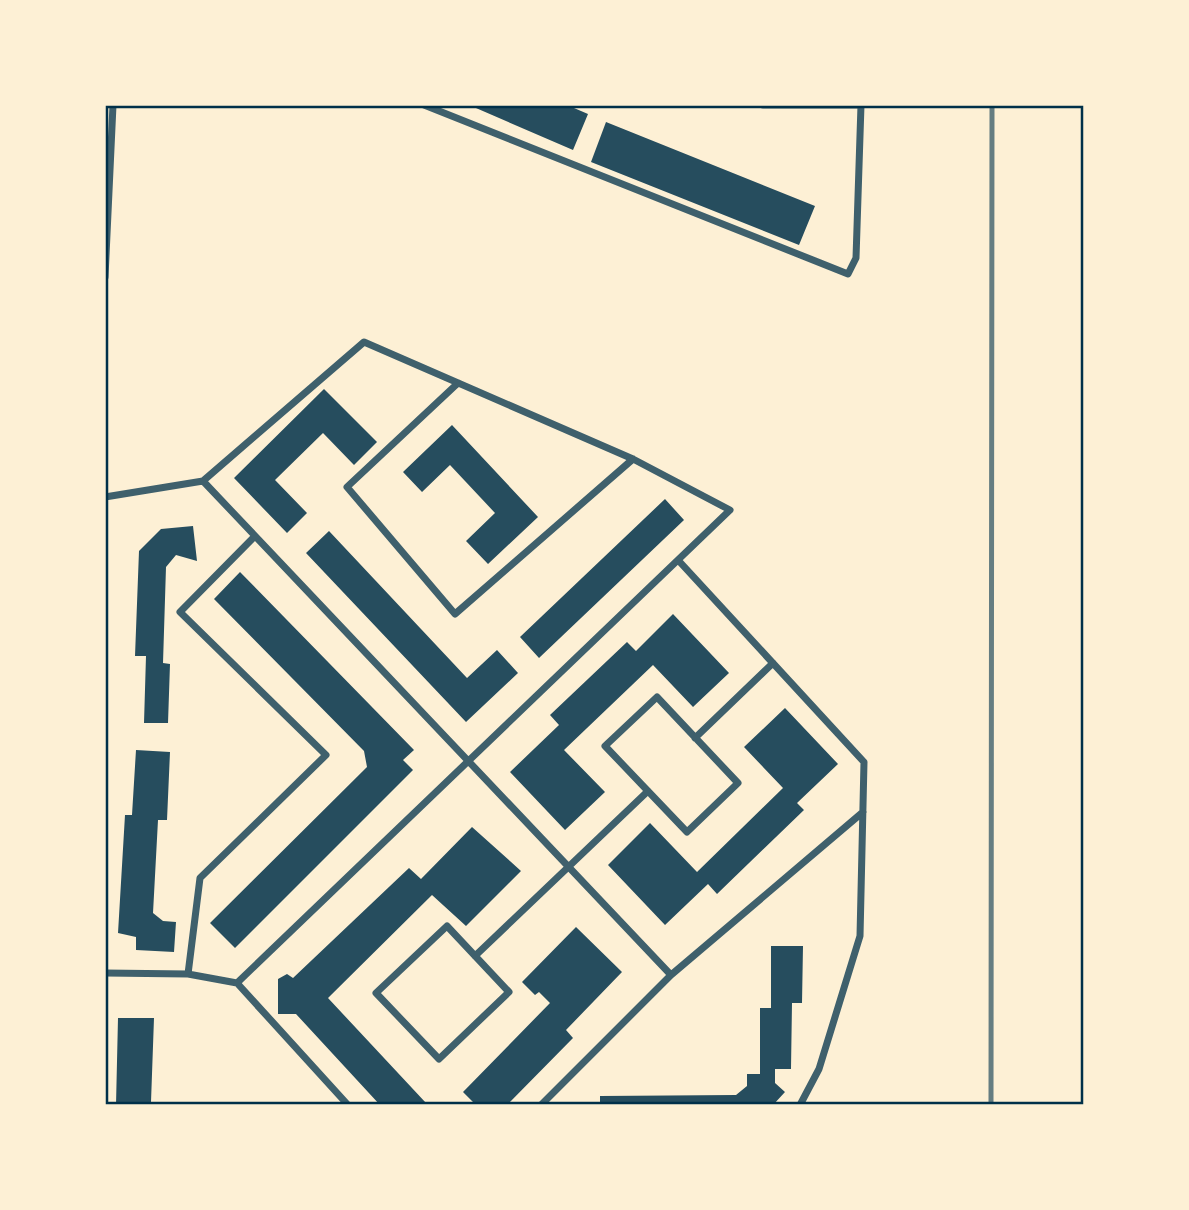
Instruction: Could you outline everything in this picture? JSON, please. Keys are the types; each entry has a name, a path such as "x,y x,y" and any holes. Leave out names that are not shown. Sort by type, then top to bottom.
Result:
{"street":[{"path":"105,277 113,105"},
{"path":"424,105 848,274 856,258 860,105 763,105"},
{"path":"105,497 203,481 364,342 633,459 730,510 237,983"},
{"path":"458,383 347,487 455,614 633,459"},
{"path":"203,481 671,975"},
{"path":"188,974 200,878 326,755 180,612 255,536"},
{"path":"678,560 864,762 860,936 819,1069 800,1105"},
{"path":"695,738 773,663"},
{"path":"657,697 738,783 687,832 648,791 605,746 657,697"},
{"path":"475,956 648,791"},
{"path":"541,1105 671,975 863,812"},
{"path":"447,926 475,956 509,992 439,1059 376,993 447,926"},
{"path":"105,973 188,974 237,983 348,1105"}],"building":[{"path":"469,105 567,105 588,114 573,150"},
{"path":"606,122 815,206 799,245 591,162"},
{"path":"324,389 377,442 354,465 323,433 275,480 307,513 287,533 234,478"},
{"path":"452,425 538,517 488,564 466,541 495,513 450,465 422,492 403,472"},
{"path":"665,499 684,520 539,658 520,637"},
{"path":"193,526 197,561 176,555 166,567 163,663 170,664 168,723 144,723 146,656 135,656 139,551 161,529"},
{"path":"329,531 467,678 497,650 518,673 466,722 306,553"},
{"path":"240,572 414,750 403,760 413,770 235,948 210,923 367,767 364,751 214,599"},
{"path":"673,614 729,673 693,707 653,665 564,750 605,792 565,830 510,772 559,725 550,715 627,642 636,651"},
{"path":"785,708 838,764 797,803 804,810 717,894 708,884 665,925 608,865 650,823 697,872 783,788 744,747"},
{"path":"136,750 170,752 167,820 158,820 153,913 163,921 176,922 174,952 136,950 136,937 118,933 125,815 132,815"},
{"path":"472,827 521,871 466,926 432,895 328,998 426,1103 380,1105 296,1014 278,1014 278,979 287,974 293,978 409,868 421,879"},
{"path":"576,927 622,972 566,1030 573,1038 507,1105 476,1105 463,1092 550,1003 539,992 535,995 522,982"},
{"path":"771,946 803,946 802,1003 792,1003 791,1069 775,1069 775,1083 785,1092 773,1105 600,1105 600,1096 736,1095 747,1086 747,1074 760,1074 760,1008 771,1008"},
{"path":"118,1018 154,1018 151,1102 189,1105 116,1105"}],"railway":[{"path":"991,1105 992,105"}]}
